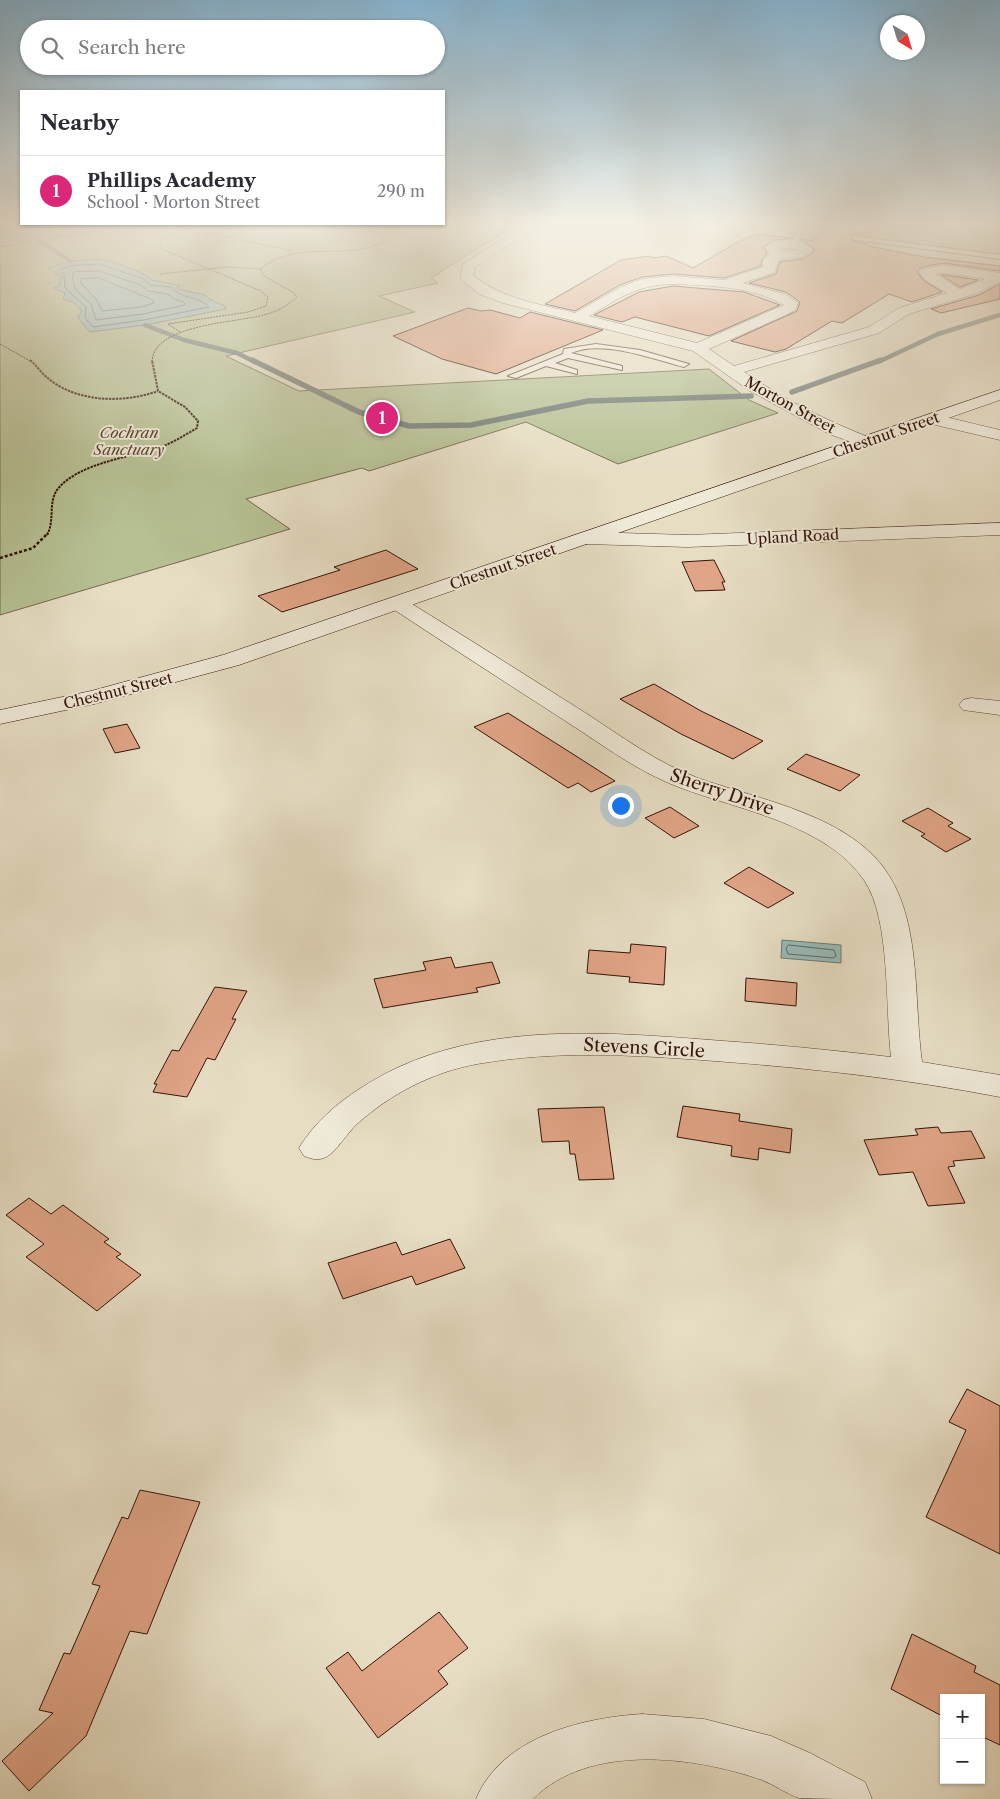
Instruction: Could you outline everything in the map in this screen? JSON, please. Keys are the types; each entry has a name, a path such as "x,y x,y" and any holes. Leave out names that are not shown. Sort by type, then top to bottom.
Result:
{"street":[{"name":"Morton Street","path":"535,307 698,348 764,392 835,430 865,442"},
{"path":"577,318 598,307"},
{"path":"698,348 781,312 788,307"},
{"path":"732,371 874,330 904,311 917,307"},
{"name":"Chestnut Street","path":"0,718 94,698 184,674 397,604 1000,395"},
{"path":"933,418 1000,435"},
{"name":"Upland Road","path":"586,538 696,541 1000,529"},
{"name":"Sherry Drive","path":"397,604 627,752 660,771 689,784 792,817 840,842 857,855 881,886 890,906 896,933 903,1033 908,1070"},
{"path":"971,705 1000,708"},
{"name":"Stevens Circle","path":"316,1148 345,1117 377,1093 416,1074 438,1064 532,1046 601,1044 843,1061 1000,1086"},
{"path":"500,1799 530,1770 565,1751 612,1738 676,1736 760,1756 848,1799"}],"lane":[{"path":"567,355 566,351 582,346 605,346 684,364"},
{"path":"513,376 567,355 619,368"},
{"path":"545,363 574,372"}],"path":[{"path":"180,332 168,324 248,312 263,307"},
{"path":"158,391 158,378 152,366 153,353 164,340 180,332 256,316 281,307"},
{"path":"0,344 26,358 49,380 77,392 122,400 138,398 158,391"},
{"path":"0,558 30,550 40,543 50,530 51,501 65,482 91,468 168,444 185,437 197,428 198,421 192,414 158,391"}],"green space":[{"name":"Cochran Sanctuary","path":"0,307 404,307 415,312 226,356 299,391 709,369 749,400 778,413 618,464 526,422 369,471 362,468 246,499 290,529 0,615"}],"water":[{"path":"78,307 225,307 226,309 145,325 90,332 78,318 82,311"},
{"path":"782,940 841,945 841,963 781,958"}],"building":[{"path":"558,307 582,307 575,311"},
{"path":"610,307 776,307 709,336 635,317 622,322 594,315"},
{"path":"798,307 868,307 842,323 832,321 786,349 775,352 731,341 797,311"},
{"path":"938,307 966,307 941,313 931,309"},
{"path":"468,308 481,311 490,310 520,318 530,312 603,330 496,374 442,359 393,336"},
{"path":"386,550 418,569 282,612 258,596 340,570 334,567"},
{"path":"714,560 725,582 722,582 725,590 695,591 682,562"},
{"path":"654,684 701,711 763,741 733,759 681,734 620,699"},
{"path":"508,713 615,781 591,792 578,783 568,788 474,727"},
{"path":"127,724 140,748 115,753 103,729"},
{"path":"806,754 860,775 840,791 787,769"},
{"path":"670,807 699,826 674,838 645,818"},
{"path":"928,808 953,823 948,826 971,839 946,852 921,836 925,834 902,821"},
{"path":"749,867 794,893 768,908 724,883"},
{"path":"631,944 666,947 664,985 629,982 630,977 587,973 589,950 630,953"},
{"path":"451,957 455,968 492,962 500,983 476,988 478,992 383,1008 374,979 426,970 423,962"},
{"path":"746,978 797,983 796,1006 745,1001"},
{"path":"215,987 247,991 232,1019 236,1019 215,1060 207,1058 187,1097 153,1092 157,1084 154,1084 172,1050 179,1051"},
{"path":"683,1106 740,1114 739,1121 792,1129 790,1153 759,1148 758,1160 731,1156 732,1146 677,1137"},
{"path":"604,1107 614,1179 579,1180 575,1154 570,1154 569,1141 542,1142 538,1109"},
{"path":"938,1127 941,1133 971,1131 985,1158 953,1161 955,1166 948,1167 965,1203 928,1206 913,1172 879,1175 864,1140 918,1135 915,1129"},
{"path":"29,1198 51,1214 63,1205 109,1239 104,1242 121,1254 116,1257 141,1275 97,1311 26,1257 44,1244 6,1215"},
{"path":"450,1239 465,1268 416,1285 412,1276 343,1299 328,1263 396,1242 402,1255"},
{"path":"967,1389 1000,1406 1000,1554 926,1517 966,1430 949,1422"},
{"path":"140,1490 200,1502 147,1634 130,1631 86,1736 29,1791 2,1761 53,1713 39,1710 64,1653 70,1654 100,1586 92,1584 122,1517 128,1519"},
{"path":"439,1612 468,1648 438,1671 448,1684 378,1738 326,1668 348,1652 362,1671"},
{"path":"912,1634 976,1666 974,1672 1000,1685 1000,1745 985,1738 985,1694 940,1694 940,1715 891,1689"}],"waterway":[{"path":"878,362 938,334 1000,315"},
{"path":"145,325 184,340 237,353 255,362"},
{"path":"252,360 359,412 409,426 471,425 588,401 751,396"},
{"path":"792,392 881,360"}],"place":[{"name":"Phillips Academy","path":"382,418"}]}
